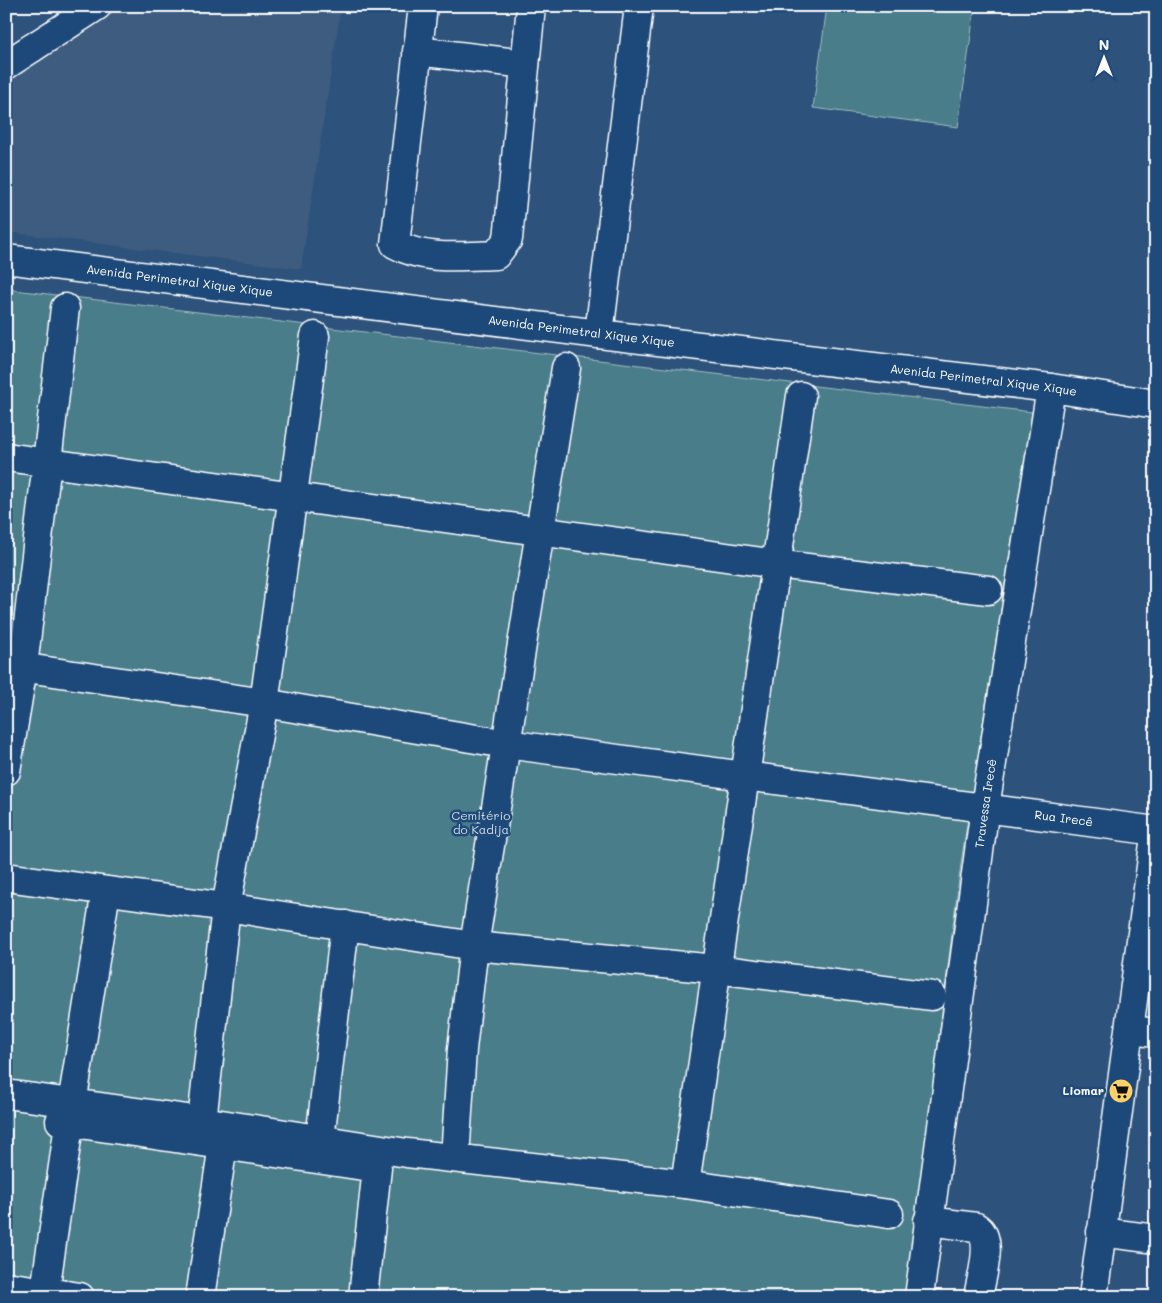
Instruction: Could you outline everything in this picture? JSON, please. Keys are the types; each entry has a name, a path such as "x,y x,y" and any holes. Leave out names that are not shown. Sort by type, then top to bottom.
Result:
{"street":[{"path":"6,65 97,6"},
{"path":"423,6 395,244 408,251 441,256 496,255 508,239 531,6"},
{"path":"599,334 639,6"},
{"path":"417,51 525,64"},
{"name":"Avenida Perimetral Xique Xique","path":"6,258 599,334 1051,388 1156,404"},
{"path":"6,771 15,666 47,463 65,308"},
{"path":"202,1120 226,907 264,703 315,336"},
{"path":"455,1158 462,1049 474,946 566,368"},
{"name":"Travessa Irecê","path":"919,1297 978,806 1051,388"},
{"path":"685,1184 801,396"},
{"path":"6,457 776,564 988,590"},
{"name":"Rua Irecê","path":"15,666 264,703 506,744 1156,831"},
{"path":"1093,1297 1101,1232 1143,1031 1156,831"},
{"path":"6,877 226,907 474,946 716,969 932,996"},
{"path":"45,1291 70,1113 106,891"},
{"path":"320,1140 345,925"},
{"path":"6,1094 70,1113 223,1145 377,1168 363,1297"},
{"path":"6,1113 70,1113 202,1120 320,1140 455,1158 685,1184 889,1214"},
{"path":"200,1297 223,1145"},
{"path":"928,1221 976,1227 983,1231 987,1243 978,1297"},
{"path":"1101,1232 1156,1239"},
{"path":"6,1286 80,1297"}],"shaded area":[{"path":"101,6 336,6 340,14 301,269 6,232 6,66"}],"green space":[{"path":"827,6 975,6 958,127 813,108"},
{"name":"Cemitério do Kadija","path":"6,289 1032,412 961,863 906,1297 6,1297"}],"place":[{"name":"Liomar","path":"1121,1091"}]}
